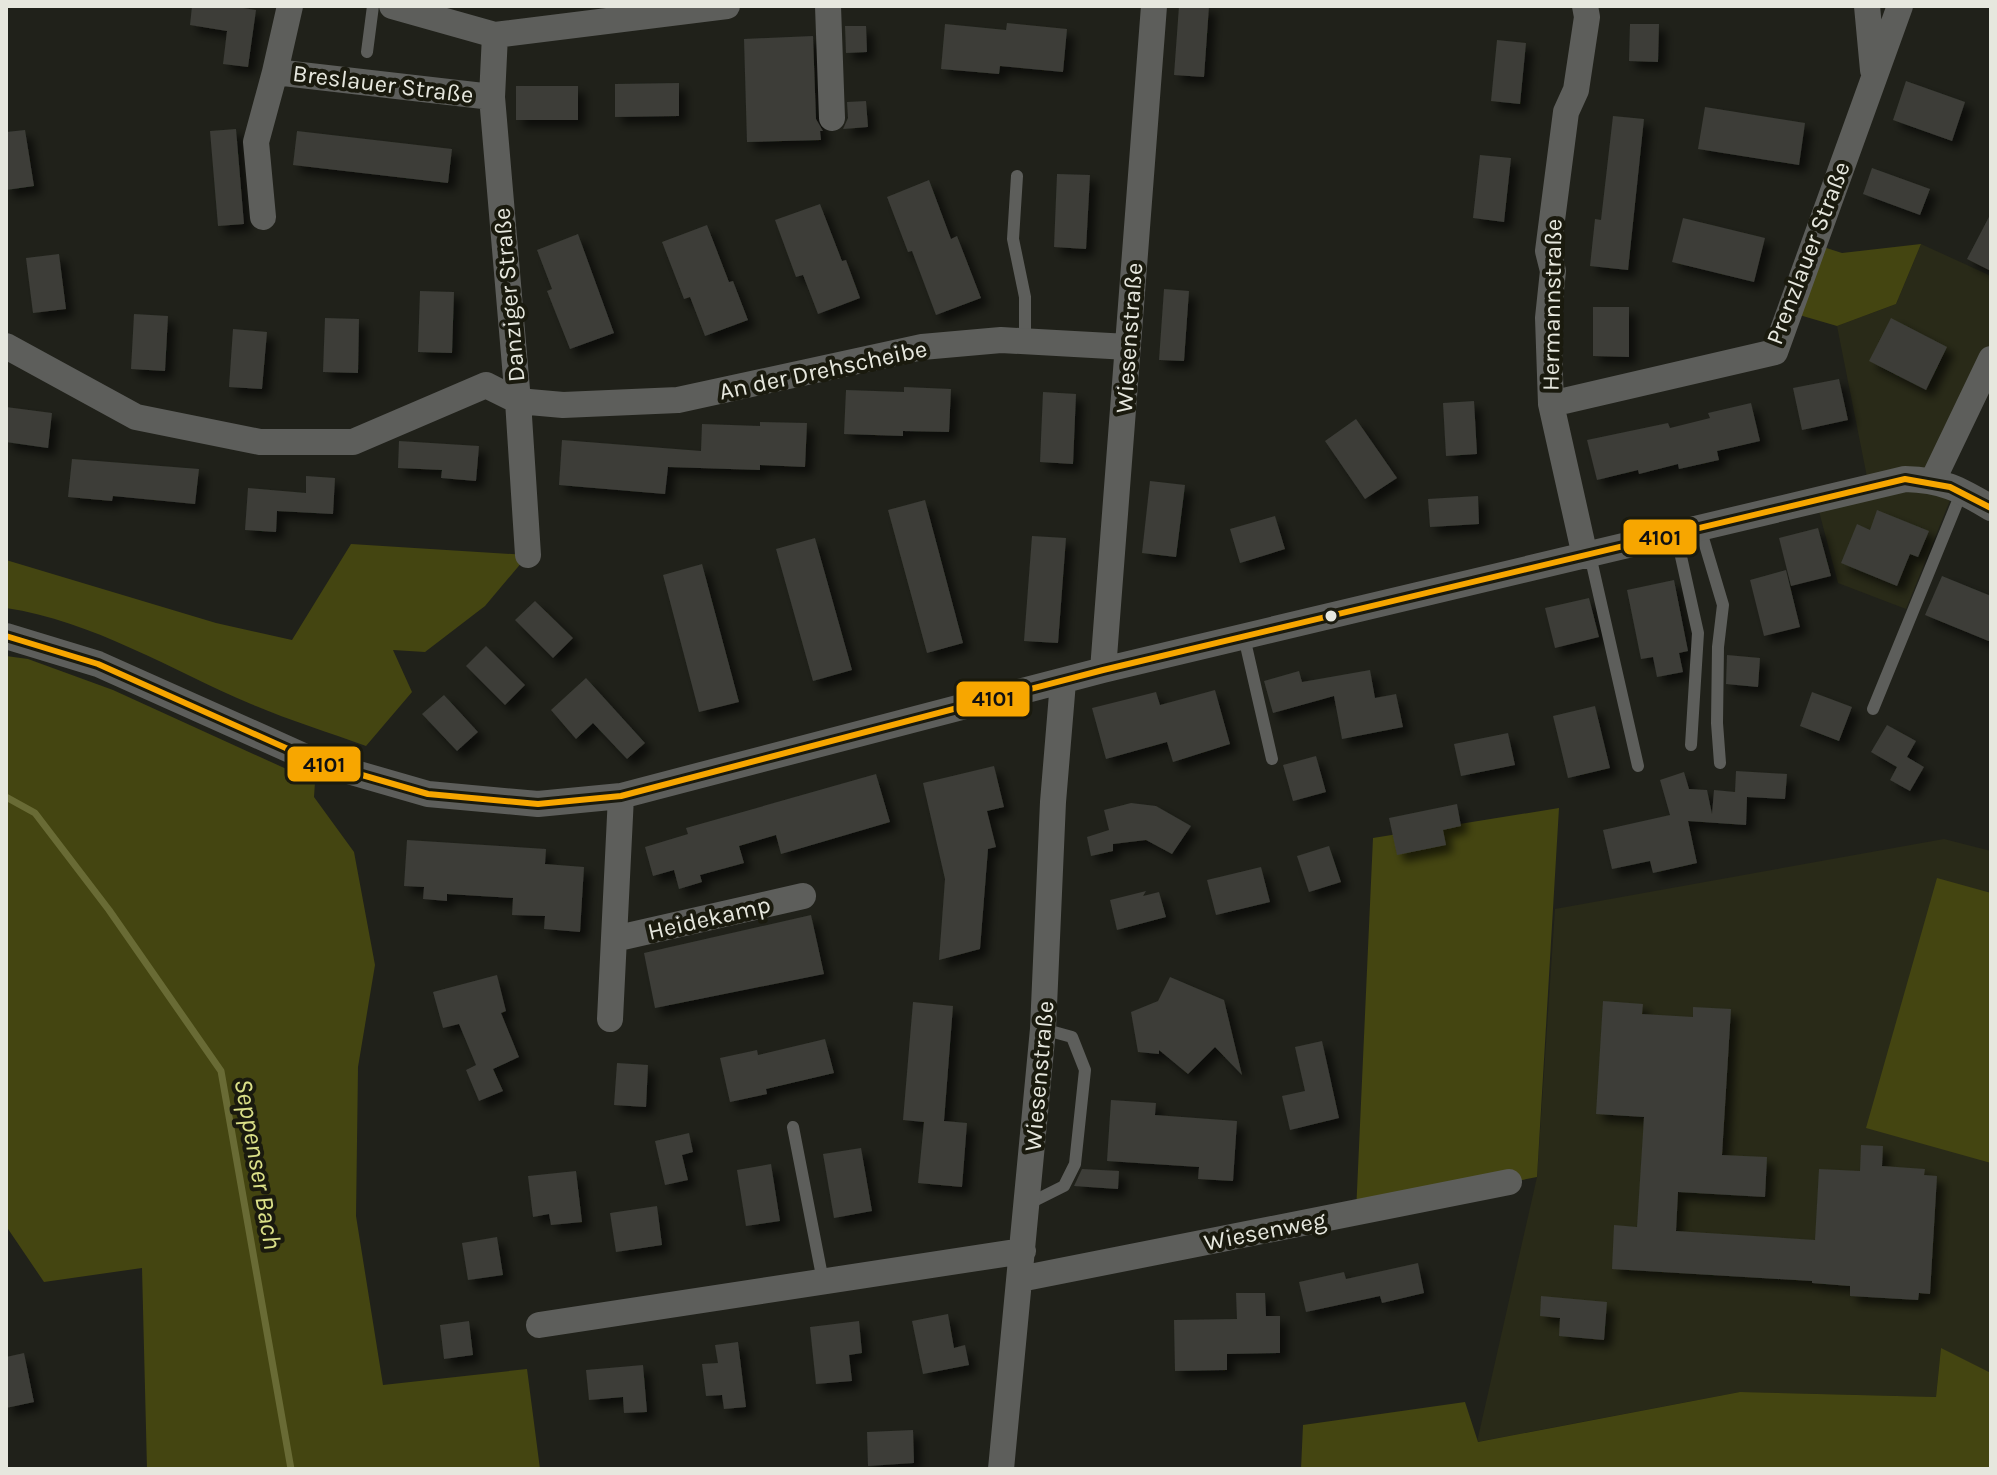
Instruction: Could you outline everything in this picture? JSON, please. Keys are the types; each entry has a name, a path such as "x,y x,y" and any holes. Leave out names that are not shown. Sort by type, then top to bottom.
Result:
{"street":[{"name":"Breslauer Straße","path":"263,217 256,142 290,6"},
{"path":"394,6 495,35 727,6"},
{"path":"828,6 832,118"},
{"name":"Wiesenstraße","path":"1103,670 1154,6"},
{"name":"Hermannstraße","path":"1585,6 1587,17 1576,90 1566,112 1548,251 1553,271 1548,318 1551,404 1587,555"},
{"name":"Prenzlauer Straße","path":"1867,6 1874,78"},
{"name":"Prenzlauer Straße","path":"1551,404 1775,352 1900,6"},
{"name":"Danziger Straße","path":"495,35 492,97 528,555"},
{"name":"Breslauer Straße","path":"275,72 492,97"},
{"name":"An der Drehscheibe","path":"6,346 136,417 260,442 353,442 486,385 518,401 563,405 678,400 922,347 1001,340 1128,347"},
{"path":"1933,480 1991,359"},
{"path":"6,636 98,664 317,762 428,794 538,804 621,796 1103,670 1905,479 1933,480 1962,491 1991,508"},
{"name":"Wiesenstraße","path":"1001,1469 1043,1029 1053,802 1063,682"},
{"name":"Heidekamp","path":"610,1019 621,796"},
{"name":"Heidekamp","path":"614,939 803,896"},
{"name":"Wiesenweg","path":"1020,1279 1509,1182"},
{"path":"539,1325 1023,1251"}],"lane":[{"path":"367,52 373,6"},
{"path":"1017,176 1013,239 1025,297 1025,342"},
{"path":"1873,709 1962,491"},
{"path":"1688,531 1698,633 1691,745"},
{"path":"1688,531 1723,605 1718,647 1720,763"},
{"path":"1587,555 1638,766"},
{"path":"1244,637 1272,759"},
{"path":"1028,1204 1064,1186 1075,1164 1085,1070 1072,1037 1043,1029"},
{"path":"793,1127 823,1282"}],"shaded area":[{"path":"1814,244 1842,253 1921,244 1896,304 1837,326 1789,312"},
{"path":"1921,244 1991,276 1991,359 1934,479 1955,488 1906,609 1838,583 1816,500 1869,487 1837,326 1896,304"},
{"path":"351,544 528,555 485,606 425,652 393,650 412,692 366,746 251,704 101,635 38,614 6,608 6,560 216,623 292,640"},
{"path":"6,656 28,659 113,690 315,782 314,797 354,852 375,965 358,1067 356,1216 383,1385 527,1369 540,1469 147,1469 142,1268 44,1282 6,1226"},
{"path":"1559,808 1537,1177 1356,1213 1373,838"},
{"path":"1944,839 1991,851 1991,1373 1941,1349 1936,1397 1740,1392 1477,1442 1537,1177 1555,909"},
{"path":"1937,878 1991,893 1991,1163 1866,1128"},
{"path":"1941,1348 1991,1373 1991,1469 1301,1469 1303,1425 1465,1402 1478,1442 1740,1392 1936,1397"}],"building":[{"path":"192,6 231,6 256,10 248,67 223,64 227,31 190,25"},
{"path":"1179,6 1209,6 1204,77 1174,75"},
{"path":"1007,23 1067,29 1063,72 1000,66 999,74 941,69 945,24 1006,30"},
{"path":"1630,24 1659,24 1658,62 1629,61"},
{"path":"845,26 866,26 867,52 846,53"},
{"path":"813,36 816,119 823,131 820,131 821,140 747,142 744,39"},
{"path":"1497,40 1526,43 1520,104 1491,101"},
{"path":"1906,81 1965,102 1952,141 1893,120"},
{"path":"679,83 679,116 615,117 615,84"},
{"path":"516,86 578,86 578,120 516,120"},
{"path":"866,101 868,127 843,129 848,118 847,102"},
{"path":"1705,107 1805,123 1799,165 1698,149"},
{"path":"1613,116 1644,119 1628,270 1590,266 1595,219 1601,220"},
{"path":"236,129 244,224 218,226 210,131"},
{"path":"25,130 34,186 6,190 6,132"},
{"path":"297,131 452,149 448,183 293,165"},
{"path":"1480,155 1511,158 1504,222 1473,218"},
{"path":"1872,168 1930,189 1920,215 1863,194"},
{"path":"1057,174 1090,175 1086,249 1054,247"},
{"path":"929,180 951,239 957,236 981,298 936,315 887,197"},
{"path":"820,204 860,298 818,314 803,275 796,277 775,220"},
{"path":"1991,213 1991,271 1967,259"},
{"path":"1683,218 1765,238 1754,282 1672,262"},
{"path":"707,225 748,320 705,336 690,297 684,299 662,242"},
{"path":"578,234 614,333 570,349 547,291 552,289 537,250"},
{"path":"59,254 66,309 33,313 26,258"},
{"path":"1164,289 1189,291 1184,361 1159,360"},
{"path":"420,291 454,292 452,353 418,352"},
{"path":"1593,307 1629,307 1629,357 1593,356"},
{"path":"134,314 168,316 165,371 131,369"},
{"path":"325,318 359,319 358,373 323,372"},
{"path":"1891,318 1947,347 1926,390 1869,361"},
{"path":"233,329 267,332 262,389 229,387"},
{"path":"1839,379 1848,420 1802,430 1793,388"},
{"path":"904,387 951,389 949,432 903,431 903,436 844,434 846,390 904,392"},
{"path":"1043,392 1076,394 1073,464 1040,462"},
{"path":"1474,401 1477,454 1446,456 1443,403"},
{"path":"1751,403 1760,441 1717,451 1719,460 1679,469 1678,464 1639,474 1638,470 1597,480 1587,440 1668,423 1670,428 1710,418 1708,413"},
{"path":"6,407 52,413 48,448 6,442"},
{"path":"1356,419 1397,478 1365,499 1325,441"},
{"path":"760,422 807,423 805,467 760,465 760,470 668,467 665,494 559,485 562,440 701,451 702,424 760,426"},
{"path":"399,441 479,446 476,481 441,478 442,470 398,468"},
{"path":"72,459 199,469 195,504 113,496 112,501 68,497"},
{"path":"306,476 335,478 333,514 277,511 276,532 245,530 248,488 306,493"},
{"path":"1150,481 1185,485 1176,557 1142,553"},
{"path":"1478,496 1479,524 1430,527 1428,499"},
{"path":"925,500 963,643 927,653 888,510"},
{"path":"1877,510 1929,531 1918,557 1910,554 1897,586 1841,563 1857,524 1870,530"},
{"path":"1275,516 1285,549 1240,563 1230,529"},
{"path":"1818,528 1831,576 1791,586 1779,538"},
{"path":"1032,536 1066,538 1058,643 1024,641"},
{"path":"815,538 852,670 813,681 776,549"},
{"path":"702,564 739,702 699,712 663,575"},
{"path":"1786,570 1800,627 1764,636 1750,580"},
{"path":"1942,576 1991,596 1991,642 1925,615"},
{"path":"1674,580 1688,651 1679,653 1683,672 1657,677 1653,657 1641,659 1627,590"},
{"path":"1589,598 1599,637 1555,648 1545,608"},
{"path":"535,601 573,638 553,658 515,620"},
{"path":"486,646 525,685 505,705 466,666"},
{"path":"1727,655 1760,658 1758,687 1726,684"},
{"path":"1370,670 1375,698 1396,694 1403,727 1342,739 1334,696 1273,713 1264,681 1299,671 1302,682"},
{"path":"586,678 645,743 627,759 593,723 576,739 551,710"},
{"path":"1215,690 1230,744 1173,762 1167,742 1106,759 1092,708 1156,692 1160,705"},
{"path":"1812,692 1852,707 1839,741 1800,726"},
{"path":"444,695 478,732 457,751 422,714"},
{"path":"1595,706 1610,768 1568,778 1553,716"},
{"path":"1887,725 1916,741 1907,757 1924,767 1910,791 1890,780 1897,767 1871,752"},
{"path":"1508,733 1515,765 1461,776 1454,744"},
{"path":"1316,756 1326,792 1293,801 1283,765"},
{"path":"994,766 1004,807 987,811 996,847 988,849 980,949 939,960 945,879 923,783"},
{"path":"1736,771 1787,774 1785,799 1747,797 1746,825 1688,821 1697,863 1653,873 1650,861 1612,869 1603,830 1670,815 1660,780 1684,772 1689,789 1707,790 1712,814 1714,790 1735,792"},
{"path":"876,774 890,822 781,854 776,835 739,846 744,863 700,875 702,882 679,889 674,870 653,876 645,847 688,834 686,828"},
{"path":"1131,803 1156,806 1191,826 1172,854 1146,840 1113,844 1113,851 1091,856 1087,837 1109,830 1104,810"},
{"path":"1457,804 1461,826 1443,830 1446,845 1397,855 1389,818"},
{"path":"407,840 546,849 545,864 584,867 580,932 544,929 545,916 512,915 513,898 447,894 447,901 423,899 424,887 404,886"},
{"path":"1329,846 1341,882 1309,892 1297,856"},
{"path":"1261,867 1270,902 1216,915 1207,880"},
{"path":"1146,891 1143,896 1159,892 1166,917 1117,930 1110,900"},
{"path":"811,915 824,974 655,1008 644,953"},
{"path":"497,975 506,1011 501,1013 519,1057 493,1069 503,1091 479,1101 466,1070 476,1065 459,1024 443,1028 433,992"},
{"path":"1170,977 1224,1000 1242,1075 1215,1047 1188,1074 1159,1050 1159,1054 1138,1052 1131,1012 1158,1001"},
{"path":"1603,1001 1643,1004 1642,1014 1693,1017 1693,1007 1731,1009 1722,1155 1767,1157 1765,1197 1678,1192 1676,1231 1815,1240 1819,1169 1860,1171 1861,1145 1883,1146 1882,1166 1925,1169 1924,1175 1937,1176 1930,1294 1919,1293 1918,1300 1850,1296 1850,1286 1812,1281 1612,1269 1614,1225 1637,1227 1644,1117 1596,1114"},
{"path":"913,1002 953,1006 944,1121 967,1123 962,1187 918,1183 924,1122 903,1120"},
{"path":"825,1039 834,1073 766,1089 767,1094 730,1102 720,1058 757,1050 758,1055"},
{"path":"1322,1041 1339,1118 1290,1130 1282,1096 1305,1091 1295,1047"},
{"path":"617,1063 648,1065 646,1107 614,1105"},
{"path":"1111,1100 1156,1103 1155,1115 1237,1121 1233,1181 1198,1179 1199,1167 1107,1161"},
{"path":"689,1133 693,1152 682,1155 688,1180 665,1185 655,1141"},
{"path":"861,1148 872,1211 834,1218 823,1154"},
{"path":"771,1164 780,1221 746,1226 737,1170"},
{"path":"1082,1169 1119,1171 1118,1189 1074,1186"},
{"path":"576,1171 582,1222 551,1225 549,1214 533,1217 528,1176"},
{"path":"657,1206 662,1245 616,1252 610,1213"},
{"path":"497,1237 503,1275 468,1280 462,1243"},
{"path":"1418,1263 1424,1293 1382,1303 1380,1296 1306,1312 1299,1282 1344,1272 1346,1279"},
{"path":"1236,1293 1265,1293 1266,1316 1280,1316 1280,1353 1227,1354 1227,1370 1175,1371 1174,1320 1237,1319"},
{"path":"1541,1296 1607,1302 1604,1340 1559,1336 1560,1318 1540,1316"},
{"path":"948,1314 954,1348 965,1345 969,1365 923,1374 912,1321"},
{"path":"469,1321 473,1355 444,1359 440,1325"},
{"path":"859,1321 862,1353 849,1355 852,1381 816,1384 810,1327"},
{"path":"738,1342 746,1407 724,1409 722,1395 706,1396 702,1364 718,1363 715,1345"},
{"path":"24,1353 34,1402 6,1408 6,1357"},
{"path":"643,1365 647,1412 624,1413 623,1397 589,1400 586,1370"},
{"path":"913,1430 914,1463 868,1466 867,1432"}],"waterway":[{"name":"Seppenser Bach","path":"6,797 35,813 109,910 221,1071 291,1469"}],"transit line":[{"name":"4101","path":"6,636 98,664 317,762 428,794 538,804 621,796 1103,670 1905,479 1950,487 1991,508"}]}
